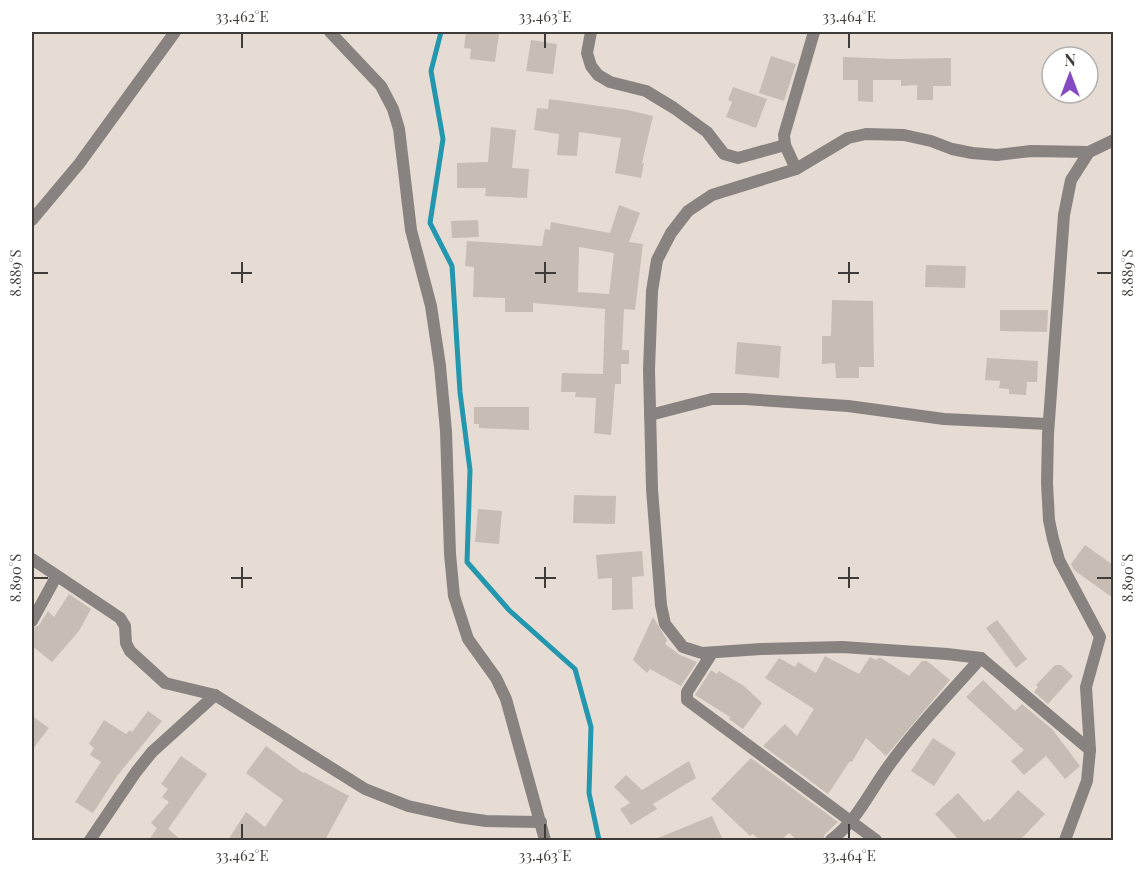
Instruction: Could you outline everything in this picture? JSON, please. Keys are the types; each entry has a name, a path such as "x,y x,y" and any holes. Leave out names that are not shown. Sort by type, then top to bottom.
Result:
{"street":[{"path":"32,220 79,164 175,32"},
{"path":"330,32 381,86 393,109 399,129 411,231 430,306 440,366 454,596 468,639 496,678 506,699 545,840"},
{"path":"591,32 587,53 591,66 598,75 610,82 646,91 661,100 706,132 724,154 738,158 785,145"},
{"path":"796,169 785,145 785,125 795,100 813,32"},
{"path":"1090,750 981,658 842,648 760,649 702,653 683,647 665,624 657,575 650,415 652,291 657,260 671,233 688,211 712,195 796,169 848,138 866,134 904,135 952,149 997,154 1030,151 1089,152 1113,140"},
{"path":"1065,840 1087,781 1090,750 1086,687 1100,637 1059,560 1053,539 1049,520 1047,483 1048,424 1064,215 1071,180 1089,152"},
{"path":"650,415 712,399 745,399 848,406 944,419 1048,424"},
{"path":"32,559 120,618 125,626 126,643 130,651 165,684 215,695 381,797 428,811 467,819 508,823 541,822"},
{"path":"32,621 56,577"},
{"path":"1100,637 1113,638"},
{"path":"712,653 687,692 687,700 876,840"},
{"path":"831,840 852,822 885,770 981,658"},
{"path":"90,840 152,752 215,695"}],"building":[{"path":"466,32 499,34 495,62 470,59 471,49 464,48"},
{"path":"531,40 557,44 553,74 526,71"},
{"path":"771,56 796,64 784,101 759,93"},
{"path":"843,57 951,58 951,86 933,86 933,100 917,100 917,85 901,86 901,80 873,80 873,102 858,101 858,80 843,80"},
{"path":"733,87 767,99 756,128 726,117 732,102 728,100"},
{"path":"549,99 628,110 653,116 642,163 644,163 641,178 615,173 621,138 579,132 577,156 557,155 559,134 534,130 537,108 548,109"},
{"path":"491,127 516,130 512,168 529,169 527,198 485,196 486,188 457,188 457,163 488,162"},
{"path":"619,205 640,213 629,242 643,244 635,310 624,309 622,350 629,350 629,364 621,364 621,384 615,384 611,435 594,433 596,398 575,397 576,392 561,392 562,373 603,374 605,309 533,303 533,312 505,312 505,298 473,297 474,267 465,266 467,241 542,246 545,229 550,230 551,222 610,233","holes":["579,247 614,253 609,294 578,292"]},
{"path":"478,220 479,237 452,238 451,221"},
{"path":"926,265 966,266 965,288 925,287"},
{"path":"832,300 873,301 874,367 859,367 859,378 836,378 835,363 822,364 822,336 831,336"},
{"path":"1000,310 1048,310 1047,332 1000,331"},
{"path":"737,342 781,346 779,378 735,374"},
{"path":"987,358 1038,361 1037,382 1027,382 1026,395 1009,394 1009,389 999,388 1000,381 985,380"},
{"path":"474,407 529,407 529,430 479,428 479,424 474,424"},
{"path":"574,495 616,496 615,524 573,523"},
{"path":"478,509 502,511 499,544 475,542"},
{"path":"1085,545 1113,565 1113,598 1074,570 1071,564"},
{"path":"642,551 644,576 632,577 633,609 612,610 612,578 598,579 596,555"},
{"path":"69,594 91,609 79,631 52,662 32,646 32,629 39,625 48,611 54,617"},
{"path":"653,617 667,640 665,644 680,655 697,662 681,686 650,669 647,673 633,660"},
{"path":"997,620 1027,659 1016,668 986,628"},
{"path":"825,656 859,674 870,657 876,660 881,658 909,676 922,661 927,661 950,680 886,756 866,738 852,762 850,761 828,794 763,746 785,724 797,736 814,709 765,678 779,658 795,667 798,662 816,673"},
{"path":"1055,665 1061,665 1073,676 1048,704 1034,692 1038,687 1036,685"},
{"path":"711,670 717,674 719,671 744,686 762,703 743,729 729,719 730,717 695,695"},
{"path":"983,680 1015,711 1022,704 1052,729 1080,766 1065,779 1046,756 1024,775 1011,761 1024,750 966,697"},
{"path":"148,711 162,721 117,776 93,813 75,802 101,762 90,755 94,748 89,744 104,720 126,734 130,730 132,732"},
{"path":"32,716 49,728 32,750"},
{"path":"933,738 956,753 934,786 911,771"},
{"path":"266,746 303,773 349,796 325,840 228,840 246,812 265,827 283,800 246,773"},
{"path":"181,756 207,774 168,829 181,840 149,840 157,828 151,823 169,802 162,797 168,789 161,784"},
{"path":"751,758 838,822 825,834 823,840 797,840 789,833 781,840 760,840 753,834 750,836 711,799"},
{"path":"689,761 696,778 653,804 657,809 631,825 620,809 630,803 614,787 626,775 642,790"},
{"path":"1018,790 1045,814 1020,840 959,840 935,814 958,793 984,822 990,820"},
{"path":"712,816 723,840 653,840"}],"waterway":[{"path":"441,32 431,71 443,139 430,223 452,266 460,392 470,470 467,562 509,610 575,669 591,727 589,793 599,840"}]}
